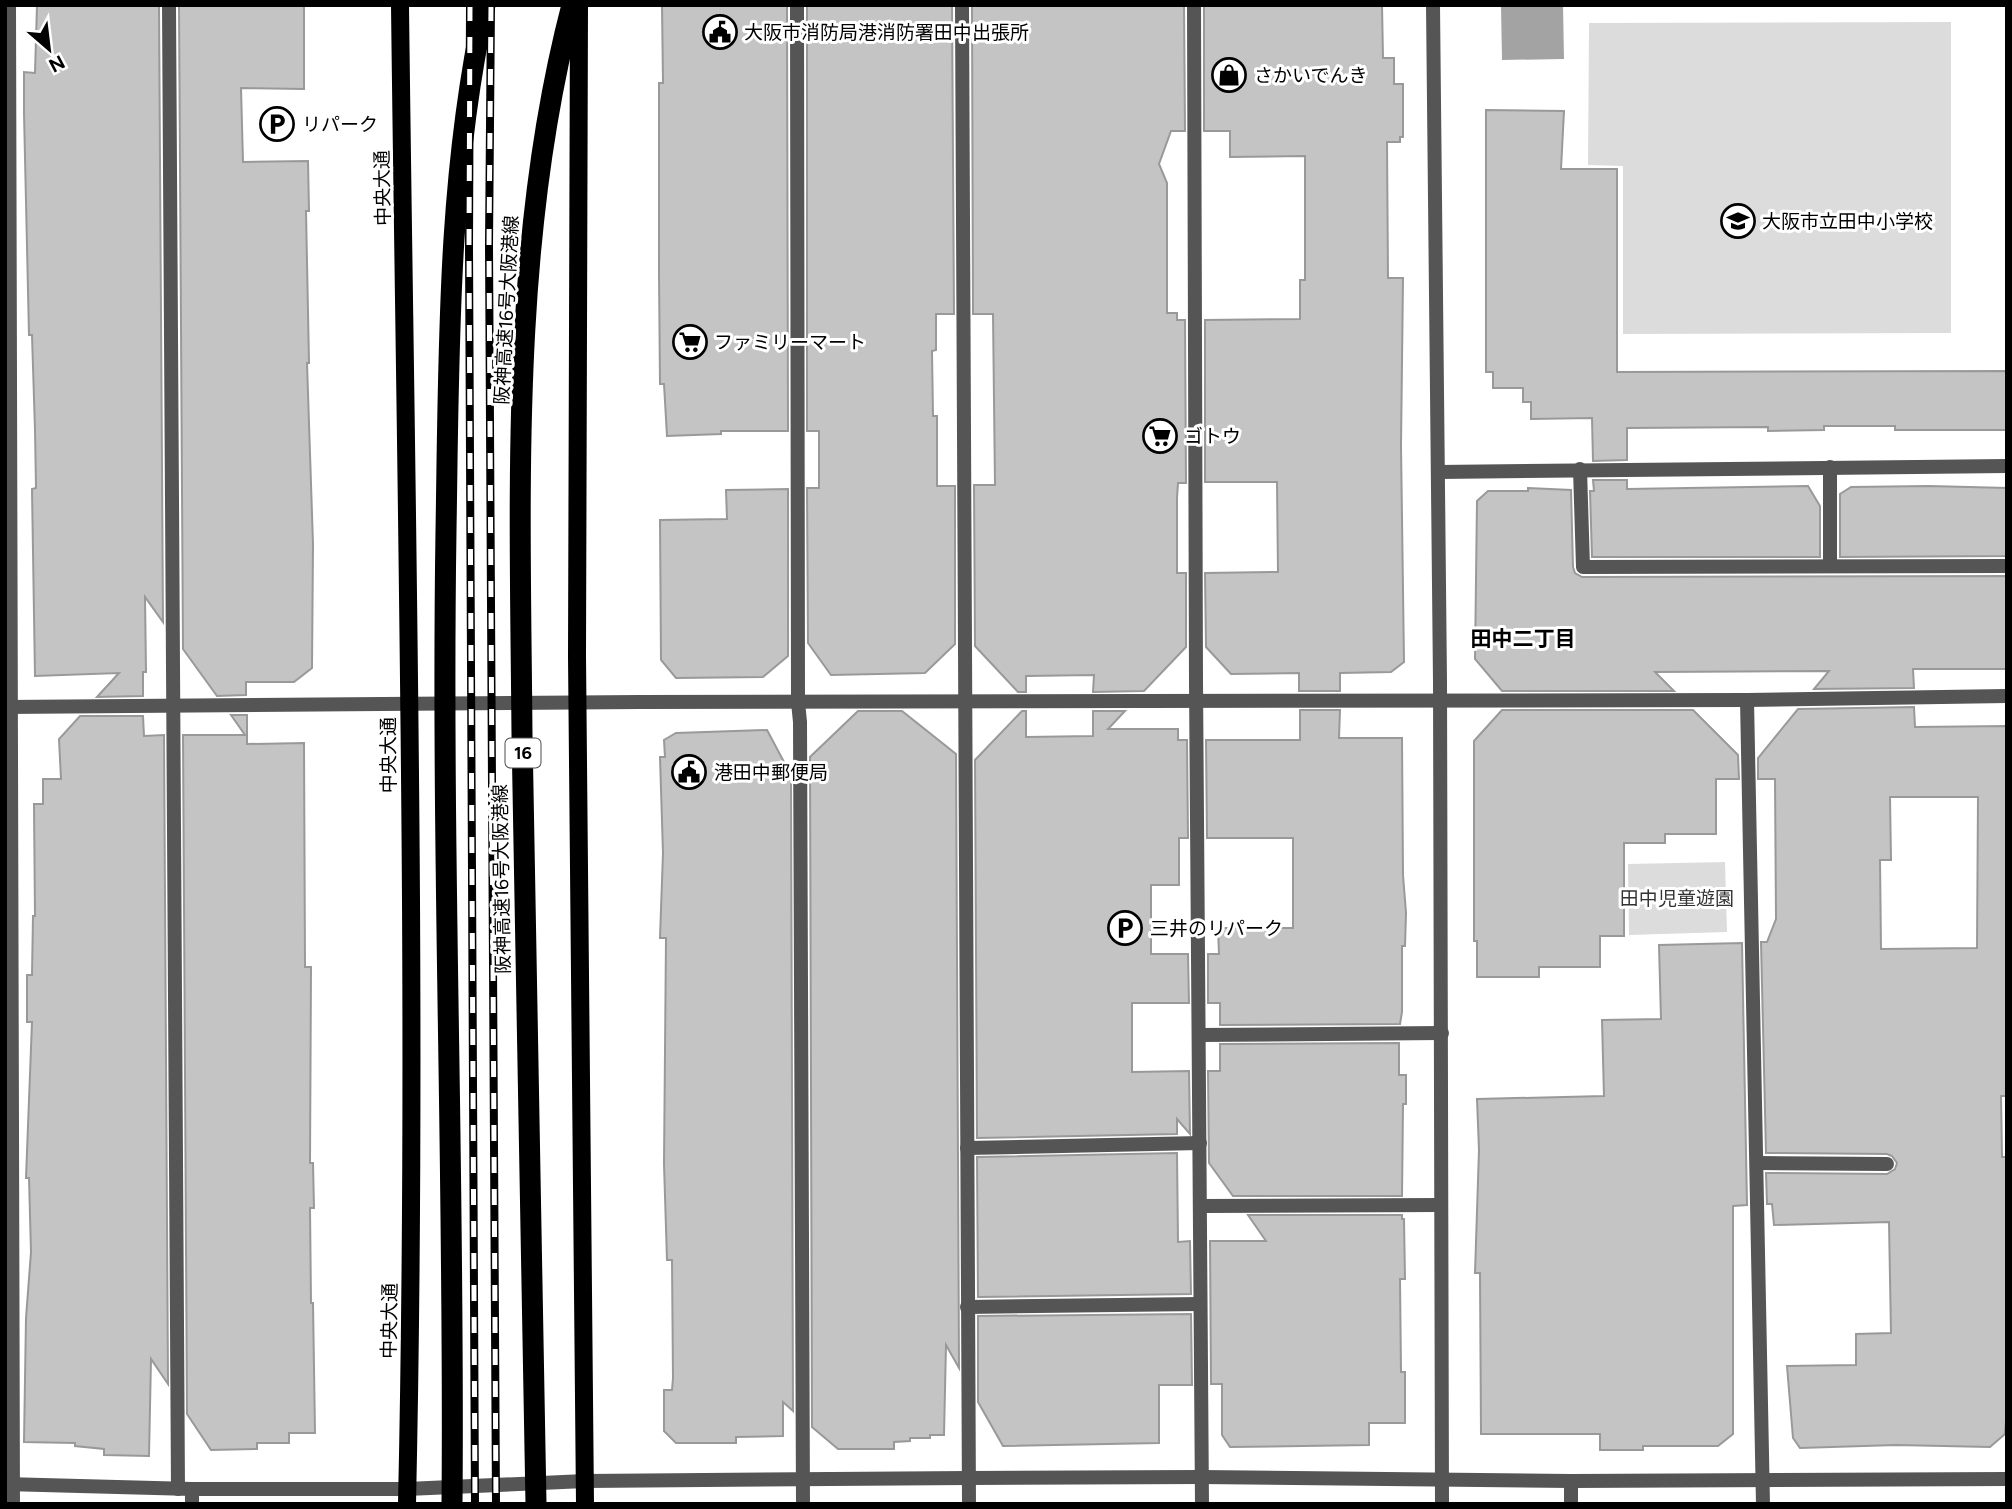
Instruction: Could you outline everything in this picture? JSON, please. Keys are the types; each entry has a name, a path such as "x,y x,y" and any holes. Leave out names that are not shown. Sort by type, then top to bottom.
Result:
{"highway":[{"path":"452,1504 445,859 450,299 455,208 466,105 485,5"},
{"name":"阪神高速16号大阪港線","path":"536,1504 526,1055 520,495 527,304 534,222 546,122 572,5"}],"main road":[{"name":"中央大通","path":"400,5 410,657 412,1258 407,1496"},
{"path":"579,5 578,703 585,1504"}],"street":[{"path":"9,5 9,1484 13,1504"},
{"path":"169,5 172,704 188,1494"},
{"path":"797,5 803,1504"},
{"path":"962,5 969,1504"},
{"path":"1194,5 1202,1504"},
{"path":"1433,5 1442,1033 1442,1504"},
{"path":"1438,472 2007,466"},
{"path":"1830,467 1830,566"},
{"path":"1580,469 1583,567 2007,566"},
{"path":"8,706 1746,700 2007,696"},
{"path":"1746,700 1758,1163 1763,1504"},
{"path":"1199,1035 1442,1033"},
{"path":"967,1148 1200,1143"},
{"path":"1758,1163 1887,1164"},
{"path":"1200,1206 1440,1205"},
{"path":"967,1307 1200,1304"},
{"path":"9,1484 188,1494 407,1496 585,1481 1202,1477 1571,1481 2007,1479"},
{"path":"1571,1481 1571,1504"}],"green space":[{"path":"1951,22 1951,333 1623,334 1623,166 1588,165 1589,23"},
{"name":"田中児童遊園","path":"1725,862 1727,932 1629,935 1628,864"}],"shaded area":[{"path":"1501,5 1563,5 1564,59 1502,60"}],"building":[{"path":"37,5 159,5 163,622 145,597 146,672 143,672 143,696 97,697 119,673 35,676 32,489 36,488 35,430 32,335 29,335 24,72 35,73"},
{"path":"179,5 304,5 304,89 241,88 243,162 308,161 307,363 313,544 312,668 294,682 246,682 246,695 217,696 183,649"},
{"path":"662,5 787,5 788,431 721,431 721,434 667,436 664,384 660,384 659,83 663,83"},
{"path":"807,5 952,5 954,314 936,314 936,350 932,351 933,416 937,416 937,486 955,486 955,644 925,673 831,675 808,643 807,488 819,488 819,431 807,431"},
{"path":"972,5 1184,5 1185,131 1171,131 1159,164 1167,183 1167,313 1177,313 1177,320 1185,320 1186,483 1178,483 1177,573 1186,573 1186,647 1144,691 1093,692 1094,675 1026,676 1026,692 1018,692 975,646 974,485 995,485 993,314 973,314"},
{"path":"1204,5 1382,5 1383,58 1394,58 1394,84 1403,84 1403,137 1400,137 1400,142 1387,142 1388,278 1403,278 1401,446 1404,662 1391,672 1340,673 1340,691 1299,691 1299,673 1231,674 1206,647 1205,573 1278,572 1277,482 1205,482 1205,320 1300,319 1300,280 1305,280 1305,156 1230,157 1230,131 1204,131"},
{"path":"1486,110 1564,111 1561,169 1617,169 1617,372 2007,371 2007,430 1895,430 1895,426 1824,426 1824,430 1768,431 1768,427 1627,428 1627,460 1593,461 1592,418 1531,419 1531,402 1523,402 1523,388 1493,388 1493,372 1486,372"},
{"path":"1593,480 1627,480 1627,489 1808,486 1820,506 1820,557 1592,557 1590,491 1594,491"},
{"path":"1851,487 2007,488 2007,556 1840,557 1840,494"},
{"path":"1528,488 1571,490 1573,567 1575,573 1582,577 2007,576 2007,669 1913,669 1914,688 1814,689 1829,671 1655,672 1674,691 1502,691 1475,659 1477,501 1488,491 1528,491"},
{"path":"788,489 788,656 763,677 676,678 661,660 660,520 727,519 726,490"},
{"path":"1914,707 1915,727 2007,726 2007,1096 2001,1096 2002,1157 2007,1157 2007,1408 2005,1434 1990,1447 1896,1445 1800,1448 1793,1438 1787,1366 1856,1365 1856,1334 1891,1333 1889,1222 1774,1225 1772,1204 1767,1204 1766,1173 1887,1174 1895,1169 1897,1163 1887,1154 1766,1153 1761,942 1767,942 1776,919 1775,779 1758,779 1758,758 1798,709","holes":["1890,797 1978,797 1977,948 1881,949 1880,860 1891,860"]},
{"path":"1300,710 1340,710 1339,738 1402,738 1403,875 1406,913 1405,946 1402,946 1400,1024 1220,1025 1220,1003 1208,1003 1208,954 1219,954 1218,928 1293,928 1293,838 1207,838 1206,740 1300,740"},
{"path":"1502,710 1693,710 1738,755 1739,779 1716,779 1716,834 1665,834 1665,843 1624,843 1624,936 1600,936 1600,967 1539,967 1539,977 1477,977 1477,941 1474,941 1474,741"},
{"path":"858,711 902,711 956,754 959,1368 946,1345 944,1435 894,1442 894,1449 838,1449 812,1427 810,757"},
{"path":"1022,711 1026,711 1026,737 1093,736 1093,711 1125,711 1108,729 1178,729 1178,740 1187,740 1188,838 1179,838 1179,885 1151,885 1151,954 1188,954 1189,1003 1132,1003 1132,1072 1189,1071 1190,1134 1177,1119 1177,1134 977,1138 975,760"},
{"path":"231,715 247,715 247,744 304,743 305,967 311,967 310,1163 313,1163 314,1208 310,1208 315,1433 289,1433 289,1443 257,1443 257,1449 211,1450 187,1414 183,735 245,735"},
{"path":"80,716 143,716 144,736 164,735 168,1384 151,1359 149,1456 104,1455 104,1449 75,1446 75,1443 24,1442 26,1318 31,1252 29,1178 26,1178 32,1022 27,1022 27,975 32,975 35,916 34,804 43,804 43,779 61,779 59,739"},
{"path":"767,730 791,775 793,1411 783,1402 783,1436 736,1437 736,1443 676,1443 664,1431 664,1390 672,1390 673,1378 672,1260 667,1260 664,1164 666,938 660,938 663,853 660,757 665,757 664,740 676,733"},
{"path":"1742,943 1747,1205 1733,1206 1733,1434 1718,1446 1643,1446 1643,1450 1600,1450 1600,1434 1481,1434 1480,1273 1475,1273 1479,1150 1477,1099 1604,1096 1602,1020 1661,1019 1659,945"},
{"path":"1399,1043 1399,1075 1406,1075 1402,1196 1233,1196 1209,1163 1208,1071 1220,1071 1220,1044"},
{"path":"1177,1153 1178,1242 1190,1241 1191,1294 978,1297 977,1157"},
{"path":"1248,1215 1402,1215 1405,1279 1400,1279 1401,1372 1405,1372 1405,1423 1369,1423 1369,1445 1230,1447 1222,1435 1222,1384 1211,1384 1210,1241 1266,1241"},
{"path":"1191,1314 1192,1385 1159,1385 1159,1443 1003,1446 978,1402 978,1316"}],"railway":[{"path":"470,5 475,1504"},
{"path":"491,5 489,245 496,1504"}],"place":[{"name":"大阪市消防局港消防署田中出張所","path":"720,32"},
{"name":"さかいでんき","path":"1229,75"},
{"name":"リパーク","path":"277,124"},
{"name":"大阪市立田中小学校","path":"1738,221"},
{"name":"ファミリーマート","path":"690,342"},
{"name":"ゴトウ","path":"1160,436"},
{"name":"港田中郵便局","path":"689,772"},
{"name":"三井のリパーク","path":"1125,928"}],"district":[{"name":"田中二丁目","path":"1523,639"}]}
